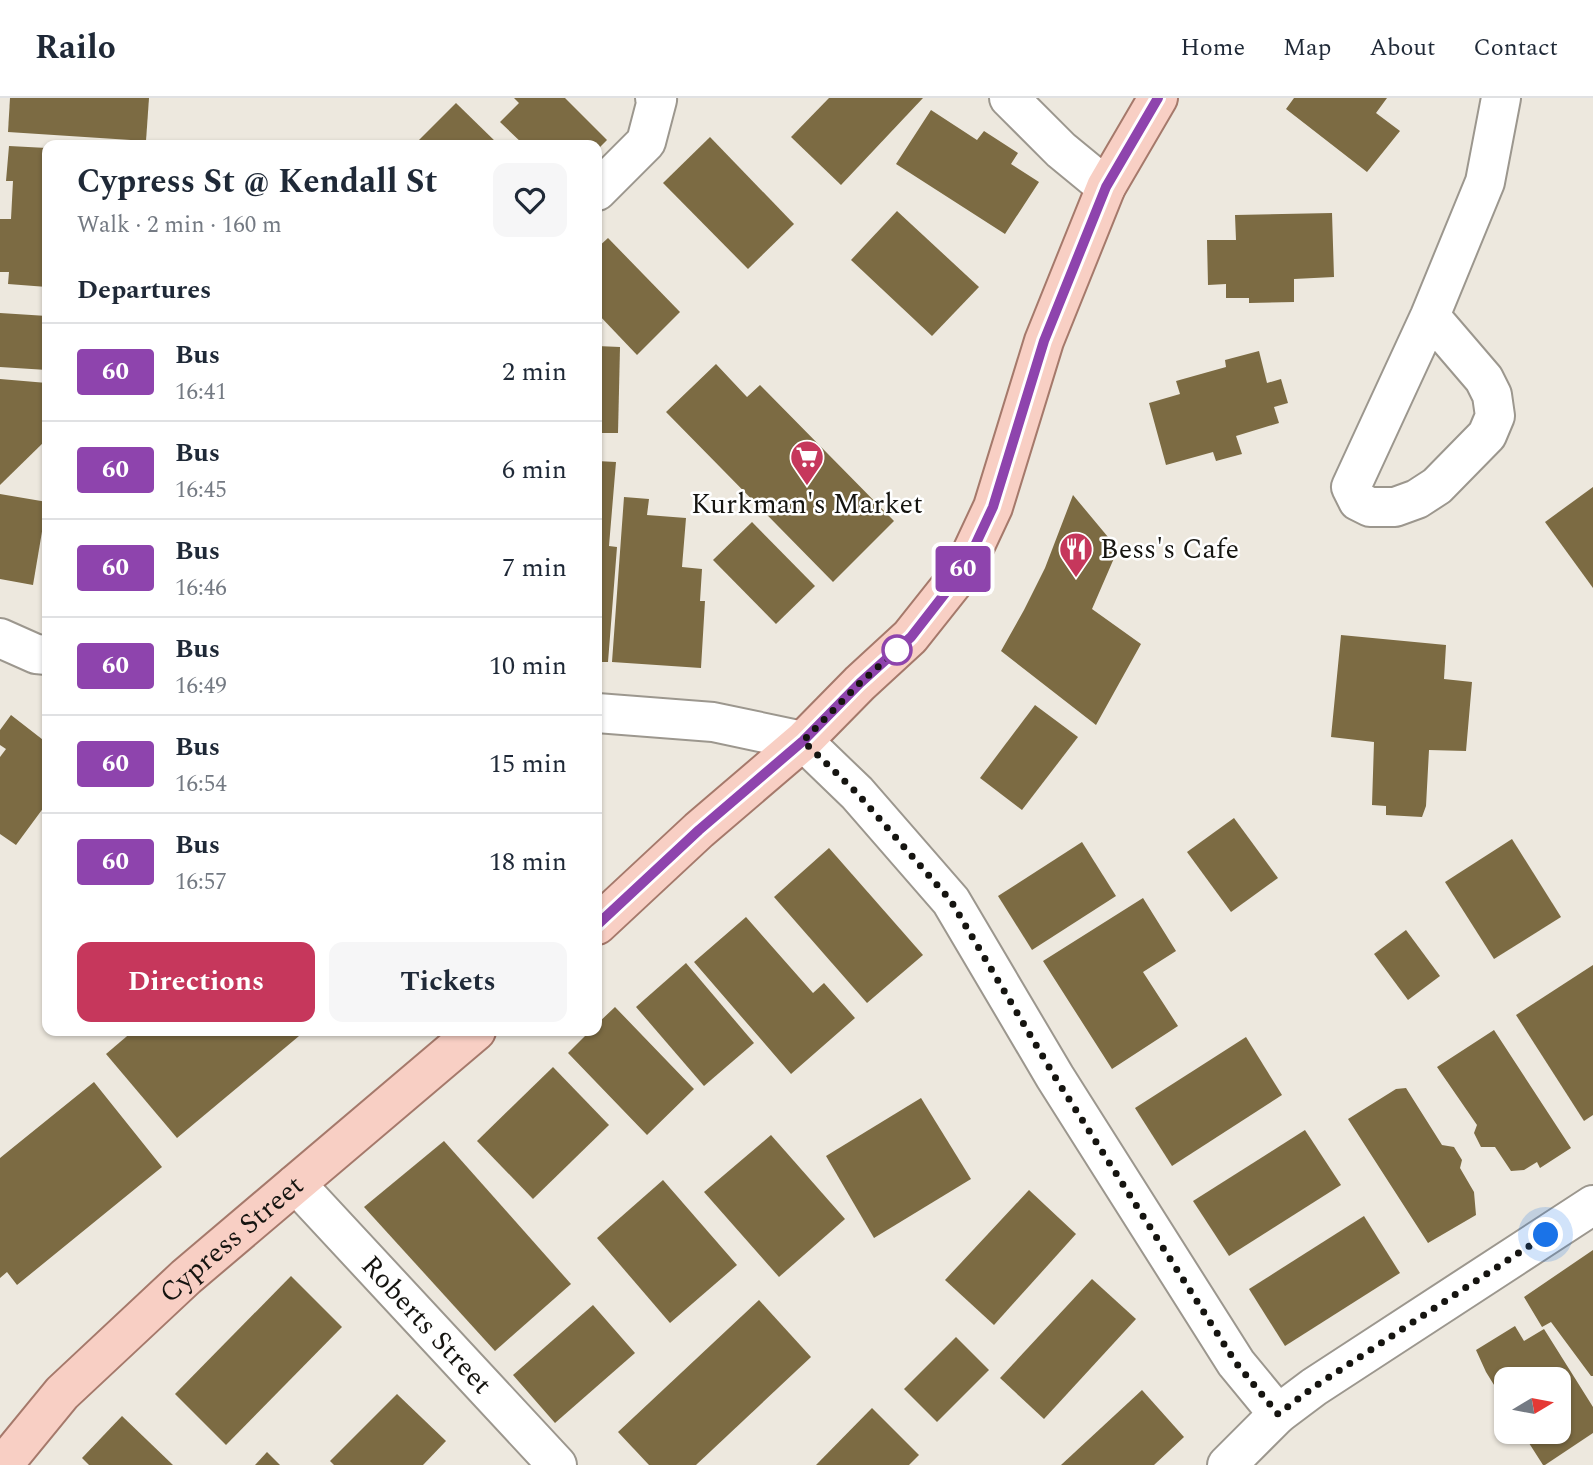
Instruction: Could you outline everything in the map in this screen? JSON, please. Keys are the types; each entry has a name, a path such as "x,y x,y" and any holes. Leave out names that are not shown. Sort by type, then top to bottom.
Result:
{"main road":[{"path":"602,920 699,830 803,741 860,683 911,637 964,569 993,507 1044,341 1106,187 1158,98"},
{"name":"Cypress Street","path":"3,1465 62,1393 186,1277 470,1036"}],"street":[{"path":"602,186 646,142 657,100 655,98"},
{"path":"1009,98 1061,150 1106,187"},
{"path":"1430,316 1484,379 1492,395 1495,416 1487,435 1437,486 1417,499 1395,507 1370,507 1358,501 1351,487 1430,316 1485,182 1501,98"},
{"path":"602,713 713,722 803,741 857,793 951,901 1055,1077 1228,1352 1278,1414"},
{"name":"Roberts Street","path":"296,1184 557,1465"},
{"path":"1227,1465 1278,1414 1314,1387 1593,1205"}],"building":[{"path":"10,98 149,98 146,140 8,132"},
{"path":"514,98 565,98 607,140 602,145 602,140 519,140 500,122 519,103"},
{"path":"829,98 923,98 841,185 791,137"},
{"path":"1294,98 1387,98 1376,113 1400,131 1367,172 1286,109"},
{"path":"456,103 494,140 419,140"},
{"path":"931,110 977,140 984,131 1018,153 1011,164 1039,182 1005,234 896,164"},
{"path":"710,137 794,224 748,269 663,183"},
{"path":"9,146 42,148 42,287 8,284 9,272 0,272 0,219 11,219 13,181 6,181"},
{"path":"897,211 979,287 932,336 851,260"},
{"path":"1332,213 1334,277 1294,279 1294,302 1249,303 1249,298 1226,298 1226,284 1208,285 1207,240 1236,240 1235,215"},
{"path":"608,238 680,312 637,355 602,318 602,243"},
{"path":"0,313 42,316 42,370 0,367"},
{"path":"602,346 620,347 618,433 602,433"},
{"path":"1259,351 1267,383 1281,379 1288,403 1274,407 1279,423 1236,436 1242,454 1216,461 1213,452 1166,465 1149,403 1180,394 1176,381 1226,367 1225,360"},
{"path":"716,364 747,397 760,385 894,521 833,582 666,412"},
{"path":"0,379 42,383 42,444 0,485"},
{"path":"602,461 616,462 609,546 617,547 608,662 602,662"},
{"path":"1593,487 1593,588 1545,522"},
{"path":"0,494 42,501 42,532 33,585 0,579"},
{"path":"1073,495 1118,549 1092,609 1141,644 1096,725 1001,651 1045,568"},
{"path":"624,497 649,499 647,515 686,518 682,567 702,569 700,601 705,601 701,668 612,662"},
{"path":"752,522 815,586 776,624 713,560"},
{"path":"1341,635 1446,645 1444,679 1472,682 1466,751 1429,750 1426,806 1422,817 1386,815 1386,806 1372,805 1374,742 1331,737"},
{"path":"1035,705 1078,737 1022,810 980,778"},
{"path":"11,715 42,739 42,810 16,845 0,834 0,757 6,749 0,745 0,730"},
{"path":"1234,818 1278,878 1231,912 1187,852"},
{"path":"1512,839 1561,917 1494,959 1445,882"},
{"path":"1082,842 1116,896 1032,950 998,896"},
{"path":"829,848 923,955 867,1003 774,897"},
{"path":"1143,898 1176,951 1143,972 1178,1026 1112,1069 1043,961"},
{"path":"746,917 813,993 824,983 855,1018 791,1074 694,962"},
{"path":"1406,930 1440,976 1408,1000 1374,954"},
{"path":"686,963 754,1043 704,1086 636,1007"},
{"path":"1593,965 1593,1115 1584,1121 1516,1015"},
{"path":"615,1007 694,1089 647,1135 568,1053 585,1036 602,1036 602,1019"},
{"path":"1494,1030 1571,1148 1540,1168 1537,1162 1524,1170 1511,1171 1495,1147 1481,1147 1474,1133 1477,1125 1437,1067"},
{"path":"127,1036 299,1036 177,1138 106,1054"},
{"path":"1246,1037 1282,1095 1172,1166 1135,1108"},
{"path":"553,1067 609,1125 533,1199 477,1141"},
{"path":"94,1082 162,1167 17,1285 7,1272 0,1278 0,1158"},
{"path":"1406,1088 1442,1145 1454,1147 1462,1160 1460,1168 1474,1192 1476,1215 1428,1243 1348,1119 1396,1089"},
{"path":"921,1098 971,1179 874,1238 826,1156"},
{"path":"1305,1130 1341,1185 1229,1256 1193,1201"},
{"path":"771,1135 845,1219 779,1277 704,1192"},
{"path":"444,1141 571,1284 495,1351 364,1207"},
{"path":"663,1180 737,1265 670,1323 597,1238"},
{"path":"1029,1190 1076,1234 994,1325 945,1280"},
{"path":"1364,1216 1400,1273 1285,1346 1249,1289"},
{"path":"1593,1250 1591,1376 1551,1322 1542,1327 1524,1297"},
{"path":"291,1276 342,1327 226,1445 175,1394"},
{"path":"1092,1279 1136,1319 1044,1419 1000,1378"},
{"path":"759,1300 811,1357 696,1465 649,1465 618,1432"},
{"path":"593,1305 635,1353 555,1423 513,1375"},
{"path":"1515,1326 1524,1341 1544,1329 1568,1367 1494,1367 1494,1385 1476,1350"},
{"path":"956,1337 989,1370 937,1422 904,1389"},
{"path":"1572,1374 1593,1407 1593,1433 1543,1465 1530,1444 1572,1444"},
{"path":"1142,1390 1184,1437 1154,1465 1061,1465"},
{"path":"397,1394 446,1441 423,1465 334,1465 330,1461"},
{"path":"872,1408 919,1455 909,1465 816,1465"},
{"path":"122,1416 173,1465 89,1465 82,1458"},
{"path":"267,1452 280,1465 255,1465"}],"bus line":[{"name":"60","path":"602,920 699,830 803,741 860,683 911,637 964,569 993,507 1044,341 1106,187 1158,98"}],"place":[{"name":"Kurkman's Market","path":"807,487"},
{"name":"Bess's Cafe","path":"1076,579"}],"route":[{"path":"897,650 803,741 857,793 951,901 1055,1077 1236,1363 1278,1414 1314,1387 1546,1235"}]}
